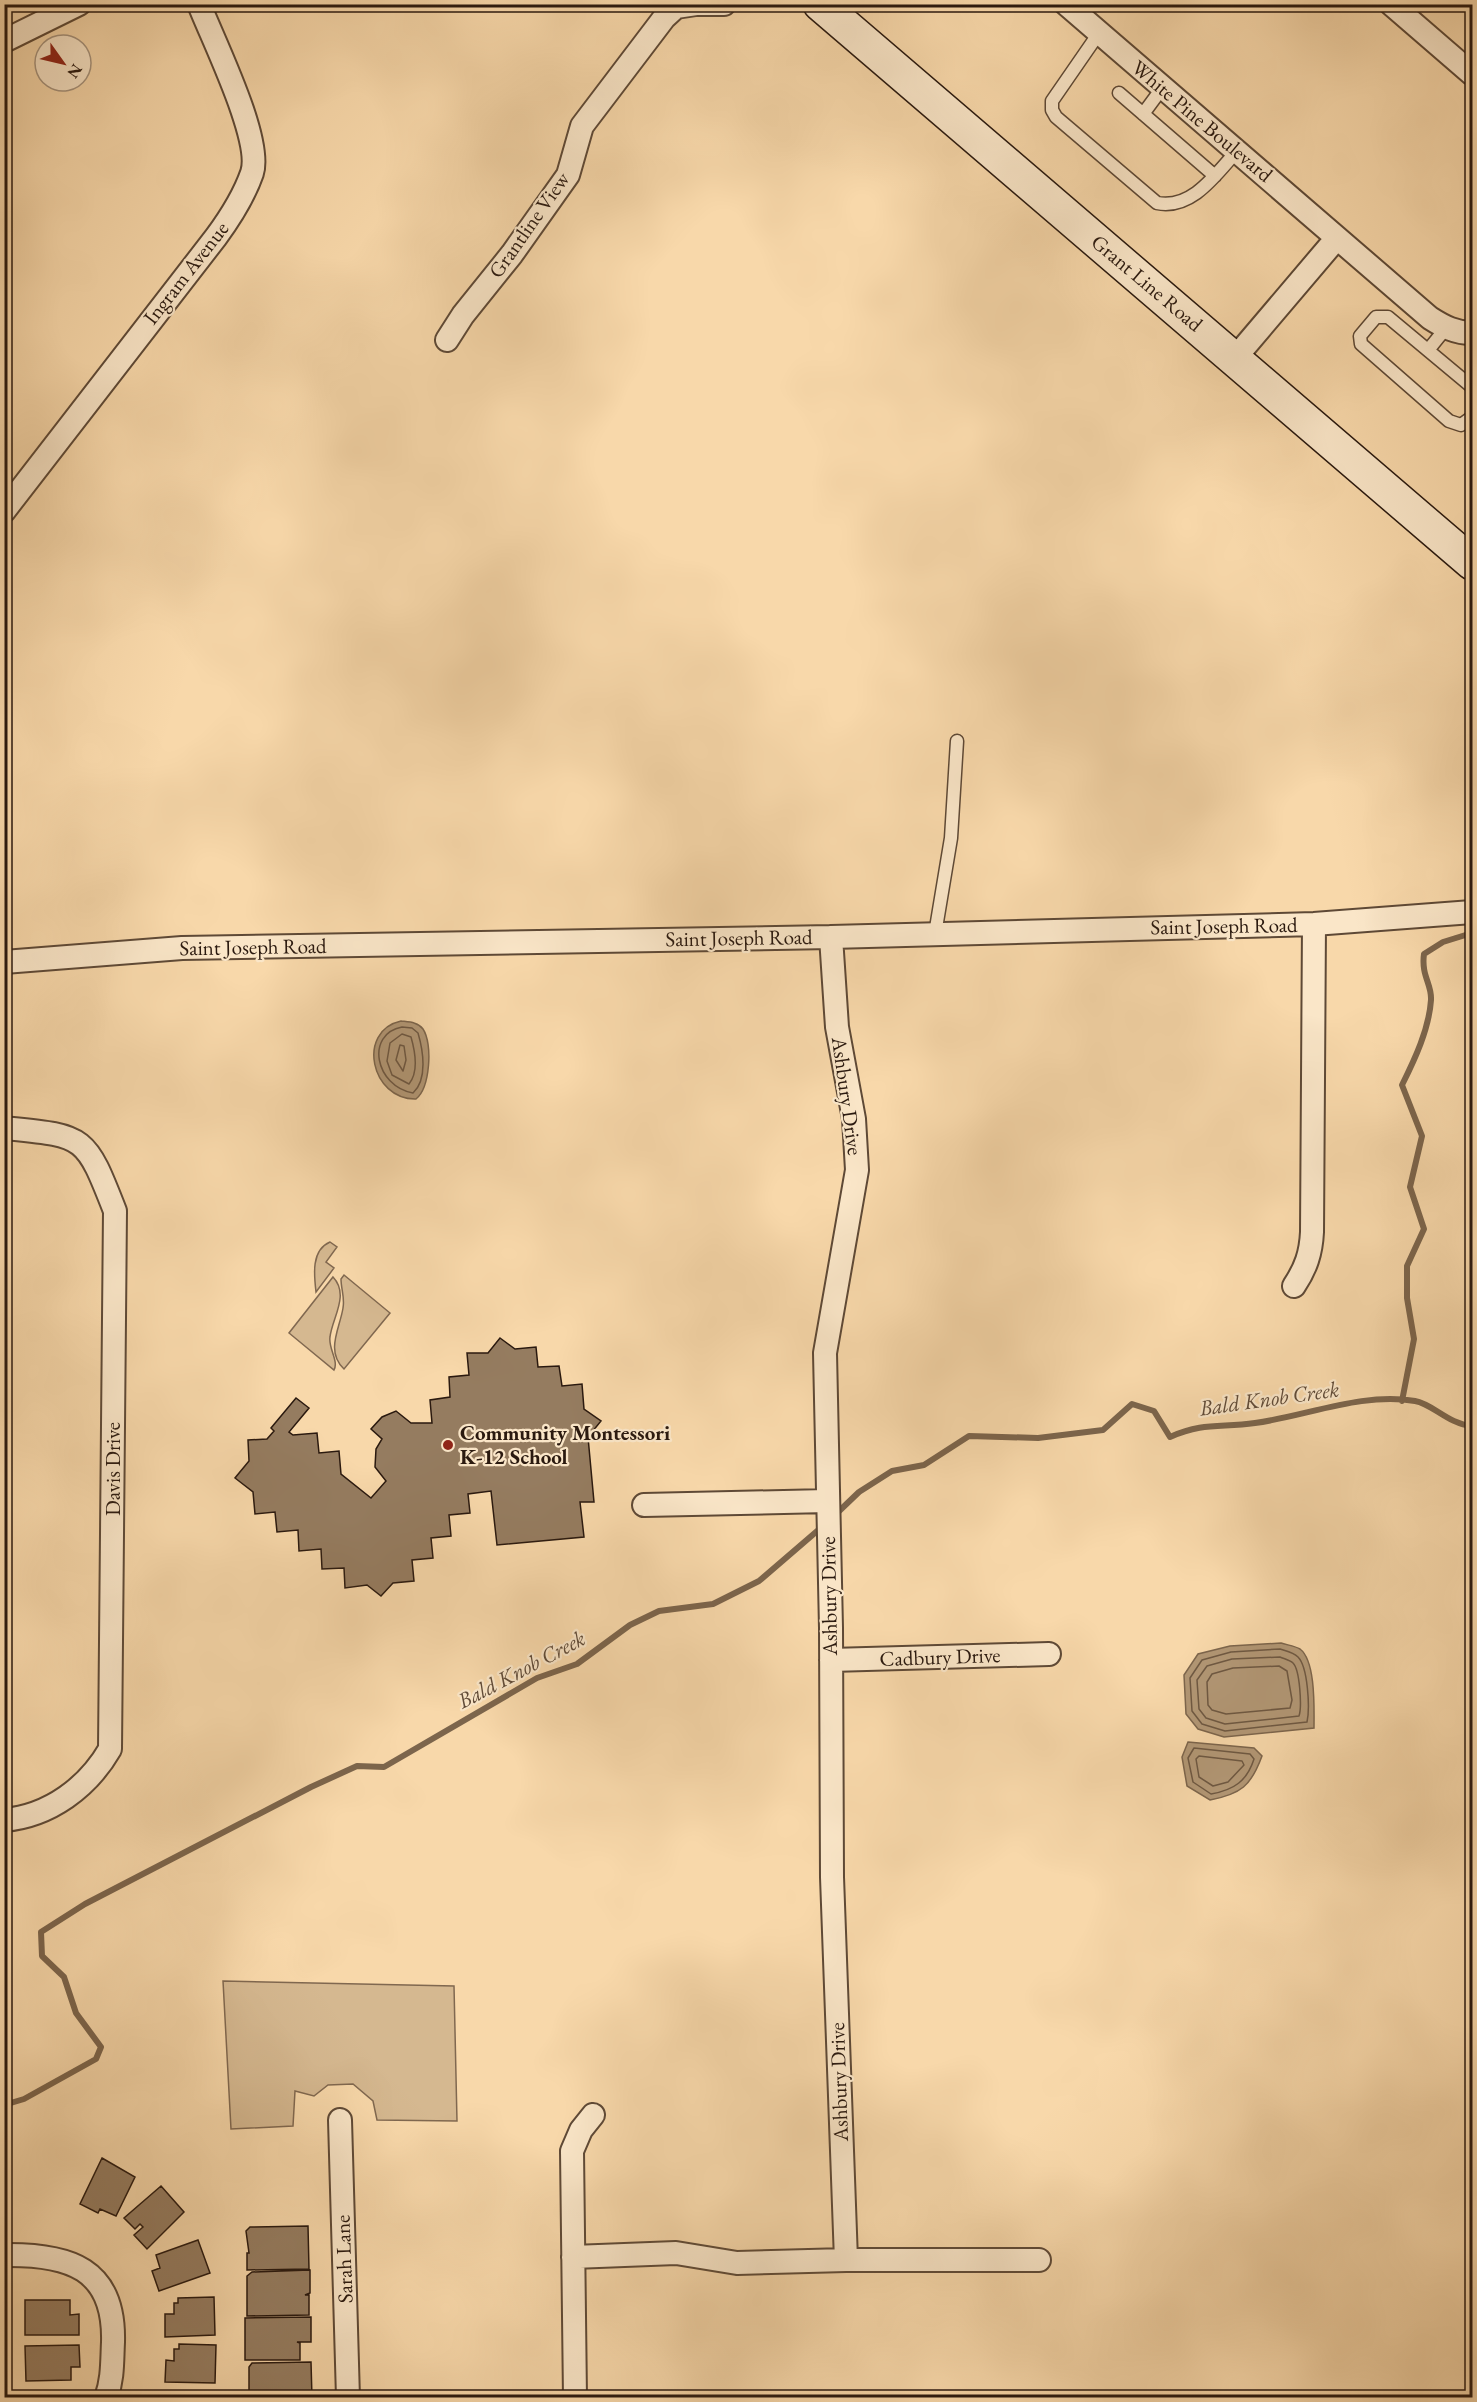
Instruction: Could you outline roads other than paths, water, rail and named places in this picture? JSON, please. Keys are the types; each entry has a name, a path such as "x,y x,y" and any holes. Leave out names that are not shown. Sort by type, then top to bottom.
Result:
{"main road":[{"name":"Grant Line Road","path":"821,5 1473,563"}],"street":[{"path":"4,40 79,4"},
{"name":"Ingram Avenue","path":"4,511 229,220 253,172 248,128 199,4"},
{"name":"Grantline View","path":"447,340 463,315 512,254 568,175 582,126 664,18 676,8 697,4 724,4"},
{"name":"White Pine Boulevard","path":"1066,4 1336,239 1446,328 1462,333 1473,333"},
{"path":"1391,4 1473,74"},
{"path":"1235,358 1336,239"},
{"name":"Saint Joseph Road","path":"4,962 206,948 831,937 1314,924 1473,912"},
{"path":"1294,1286 1304,1272 1311,1253 1314,924"},
{"name":"Ashbury Drive","path":"831,937 836,1018 854,1119 857,1170 825,1353 831,1660 832,1878 846,2260"},
{"name":"Davis Drive","path":"4,1128 62,1134 80,1142 96,1164 115,1210 110,1749 97,1772 66,1799 46,1808 4,1820"},
{"path":"644,1506 827,1504"},
{"name":"Cadbury Drive","path":"831,1660 1049,1654"},
{"path":"575,2397 572,2151 581,2130 593,2115"},
{"name":"Sarah Lane","path":"340,2120 348,2397"},
{"path":"573,2257 676,2253 737,2263 846,2260 1039,2260"},
{"path":"4,2255 34,2254 61,2259 82,2269 98,2283 110,2305 113,2327 112,2377 106,2397"}],"lane":[{"path":"1099,33 1052,101 1052,110 1056,117 1157,202 1169,205 1202,190 1237,151"},
{"path":"1143,114 1162,87"},
{"path":"1119,93 1215,176"},
{"path":"1473,387 1388,317 1376,317 1360,336 1361,344 1449,421 1461,425 1473,417"},
{"path":"1429,349 1446,328"},
{"path":"935,934 951,838 957,741"}],"water":[{"path":"401,1021 419,1025 423,1029 428,1045 427,1076 421,1093 416,1099 401,1096 388,1089 375,1064 374,1050 378,1038 387,1027"},
{"path":"1281,1643 1300,1649 1309,1664 1313,1686 1314,1728 1224,1737 1198,1729 1186,1714 1184,1675 1198,1654 1230,1646"},
{"path":"1188,1742 1254,1748 1262,1756 1254,1775 1244,1787 1230,1795 1210,1800 1187,1786 1182,1757"}],"waterway":[{"path":"1402,1401 1414,1339 1407,1298 1407,1266 1424,1229 1410,1187 1422,1136 1402,1085 1421,1044 1430,1011 1431,994 1424,968 1424,954 1443,942 1472,933"},
{"name":"Bald Knob Creek","path":"835,1515 859,1492 892,1471 924,1465 969,1436 1038,1438 1103,1430 1132,1404 1154,1411 1170,1437 1203,1427 1255,1423 1355,1402 1395,1399 1422,1403 1456,1422 1472,1426"},
{"name":"Bald Knob Creek","path":"4,2105 24,2099 96,2059 101,2047 76,2013 64,1977 42,1956 41,1932 85,1904 311,1787 357,1766 384,1767 537,1678 577,1664 630,1625 659,1611 713,1604 759,1581 823,1526"}],"place":[{"name":"Community Montessori K-12 School","path":"448,1445"}]}
